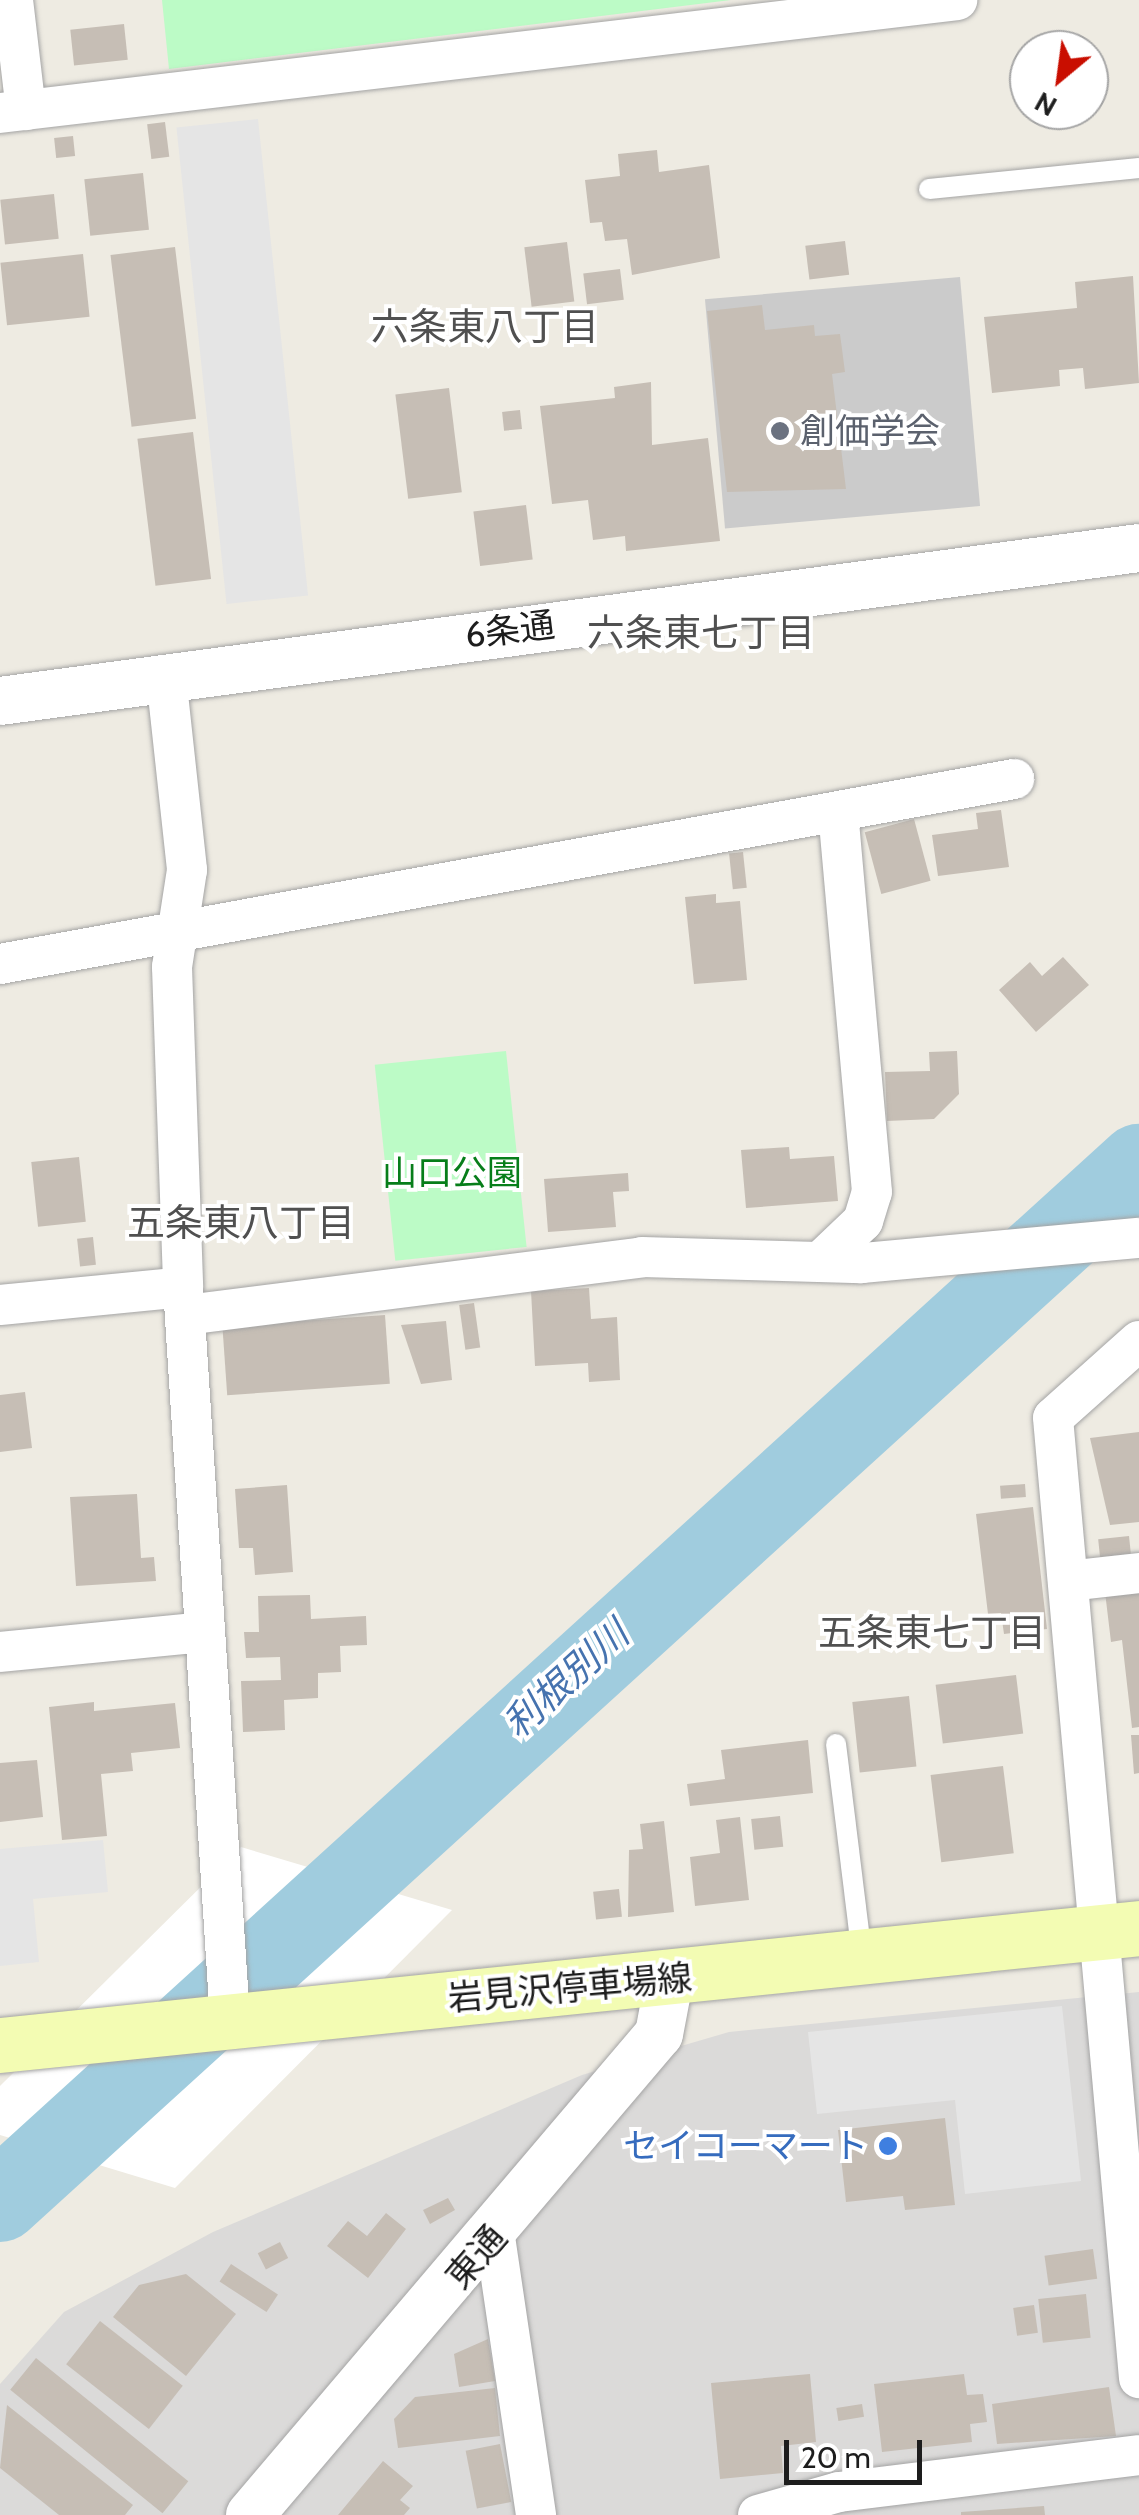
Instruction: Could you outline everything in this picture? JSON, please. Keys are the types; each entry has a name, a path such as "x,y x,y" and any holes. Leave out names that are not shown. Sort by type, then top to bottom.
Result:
{"main road":[{"name":"岩見沢停車場線","path":"19,2043 358,2006 668,1981 1120,1930"}],"street":[{"path":"12,0 13,111 957,0"},
{"name":"6条通","path":"0,701 1139,548"},
{"path":"166,676 187,870 183,930 172,968 184,1301 230,2019"},
{"path":"0,964 1014,779"},
{"path":"821,1262 863,1220 872,1192 838,812"},
{"path":"0,1305 184,1301 642,1257 862,1263 1139,1238"},
{"path":"1139,1341 1053,1418 1068,1580 1120,1930 1139,2378"},
{"path":"1068,1580 1139,1573"},
{"path":"0,1652 204,1632"},
{"name":"東通","path":"250,2515 495,2237 659,2034 668,1981"},
{"path":"495,2237 536,2515"},
{"path":"758,2515 839,2492 1139,2455"}],"lane":[{"path":"929,189 1139,168"},
{"path":"836,1744 863,1957"}],"shaded area":[{"path":"258,119 308,595 227,604 176,128"},
{"path":"960,277 980,506 725,528 705,299"},
{"path":"103,1840 108,1892 33,1899 39,1962 0,1966 0,1849"},
{"path":"1139,1992 1139,2515 0,2515 0,2384 64,2312 213,2232 582,2075 729,2032"},
{"path":"1062,2006 1081,2181 965,2194 955,2100 817,2114 808,2032"}],"green space":[{"path":"162,0 731,0 169,69"},
{"name":"山口公園","path":"506,1051 527,1247 395,1261 375,1065"}],"pier":[{"path":"241,1847 452,1910 175,2188 0,2135 0,2086"}],"building":[{"path":"124,24 128,60 74,65 70,30"},
{"path":"165,122 169,157 151,159 147,124"},
{"path":"73,136 75,156 56,158 54,138"},
{"path":"657,150 659,172 709,165 720,258 632,275 627,239 605,241 602,222 590,223 585,180 620,176 618,154"},
{"path":"143,173 149,230 90,236 84,179"},
{"path":"54,194 59,239 5,244 0,200"},
{"path":"845,241 849,275 809,280 805,246"},
{"path":"567,242 574,302 532,307 524,247"},
{"path":"175,247 196,419 132,427 110,255"},
{"path":"83,254 90,317 7,325 0,263"},
{"path":"620,269 624,300 587,304 583,274"},
{"path":"1133,276 1139,383 1085,389 1083,368 1059,370 1060,386 992,393 984,317 1077,308 1075,282"},
{"name":"創価学会","path":"762,305 765,330 814,325 815,336 840,334 845,372 832,374 846,489 727,492 707,311"},
{"path":"651,382 652,445 708,438 720,541 626,551 625,536 593,540 588,500 552,504 540,406 615,398 614,387"},
{"path":"449,388 462,492 408,499 395,395"},
{"path":"520,410 522,429 504,431 502,412"},
{"path":"193,432 211,579 155,586 137,439"},
{"path":"526,505 533,560 480,566 473,511"},
{"path":"1001,810 1009,867 938,876 932,835 978,829 976,813"},
{"path":"914,819 931,881 881,894 865,832"},
{"path":"743,852 747,888 733,889 729,853"},
{"path":"716,894 716,903 740,901 747,980 694,984 685,897"},
{"path":"1063,957 1089,985 1036,1032 999,990 1030,962 1042,976"},
{"path":"957,1051 959,1094 934,1119 887,1121 885,1072 930,1071 929,1052"},
{"path":"789,1147 790,1159 834,1156 838,1201 746,1208 741,1150"},
{"path":"79,1157 86,1222 38,1227 31,1162"},
{"path":"628,1173 629,1191 613,1192 616,1227 548,1232 544,1179"},
{"path":"93,1237 96,1265 80,1267 77,1239"},
{"path":"589,1288 591,1319 617,1317 620,1380 589,1382 588,1363 535,1366 531,1291"},
{"path":"474,1303 480,1348 465,1350 459,1305"},
{"path":"385,1315 390,1384 227,1395 222,1326"},
{"path":"446,1321 452,1380 421,1384 401,1325"},
{"path":"25,1392 32,1448 0,1452 0,1395"},
{"path":"1139,1432 1139,1522 1110,1525 1090,1438"},
{"path":"1025,1484 1026,1497 1001,1499 1000,1486"},
{"path":"287,1485 293,1572 255,1575 253,1548 239,1548 235,1489"},
{"path":"137,1494 141,1558 154,1557 156,1581 76,1586 70,1497"},
{"path":"1033,1507 1047,1629 1004,1634 1001,1613 988,1614 976,1514"},
{"path":"1129,1536 1131,1554 1100,1557 1098,1539"},
{"path":"1139,1588 1139,1727 1132,1728 1122,1640 1111,1642 1105,1592"},
{"path":"310,1595 311,1619 366,1616 367,1645 340,1646 341,1672 318,1673 318,1698 284,1700 285,1730 243,1732 241,1681 281,1680 280,1657 246,1658 244,1632 259,1632 258,1596"},
{"path":"1016,1675 1023,1734 943,1743 936,1685"},
{"path":"909,1696 916,1767 860,1773 852,1702"},
{"path":"94,1702 94,1711 175,1703 180,1748 131,1753 133,1771 101,1774 107,1836 62,1840 49,1707"},
{"path":"1131,1735 1139,1735 1139,1773 1134,1774"},
{"path":"808,1740 813,1793 690,1806 687,1784 725,1779 721,1750"},
{"path":"37,1760 43,1817 0,1822 0,1763"},
{"path":"1003,1766 1014,1853 941,1862 931,1775"},
{"path":"780,1816 783,1847 754,1850 751,1819"},
{"path":"740,1817 749,1900 695,1906 690,1857 720,1853 716,1820"},
{"path":"664,1821 674,1912 628,1917 629,1850 643,1849 640,1824"},
{"path":"619,1889 622,1917 596,1920 593,1892"},
{"path":"945,2118 955,2205 905,2210 903,2196 846,2202 838,2130"},
{"path":"448,2198 455,2210 430,2224 423,2210"},
{"path":"386,2213 406,2229 368,2278 327,2246 348,2221 367,2236"},
{"path":"280,2242 288,2258 266,2269 258,2253"},
{"path":"1093,2249 1097,2279 1049,2286 1044,2256"},
{"path":"231,2264 278,2294 267,2312 220,2282"},
{"path":"186,2274 236,2314 186,2376 113,2317 139,2285"},
{"path":"1086,2294 1091,2338 1043,2343 1038,2299"},
{"path":"1034,2305 1038,2333 1017,2336 1013,2308"},
{"path":"100,2321 183,2386 149,2429 66,2364"},
{"path":"488,2339 495,2381 459,2387 454,2354"},
{"path":"36,2358 188,2481 163,2513 10,2390"},
{"path":"810,2374 816,2442 781,2446 783,2473 720,2479 711,2383"},
{"path":"964,2374 967,2395 983,2394 987,2422 970,2424 972,2442 882,2452 874,2384"},
{"path":"1109,2387 1116,2436 997,2444 992,2404"},
{"path":"495,2388 500,2436 398,2448 394,2419 415,2397"},
{"path":"862,2404 864,2417 838,2421 836,2408"},
{"path":"7,2405 133,2505 125,2515 59,2515 0,2468"},
{"path":"500,2444 511,2502 477,2509 466,2451"},
{"path":"383,2461 413,2486 400,2500 410,2508 404,2515 338,2515"},
{"path":"1044,2506 1045,2515 961,2515 961,2512"}],"waterway":[{"name":"利根別川","path":"0,2201 1139,1165"}],"place":[{"name":"創価学会","path":"780,431"},
{"name":"セイコーマート","path":"888,2146"}],"district":[{"name":"六条東八丁目","path":"485,327"},
{"name":"六条東七丁目","path":"701,633"},
{"name":"五条東八丁目","path":"241,1223"},
{"name":"五条東七丁目","path":"932,1633"}]}
